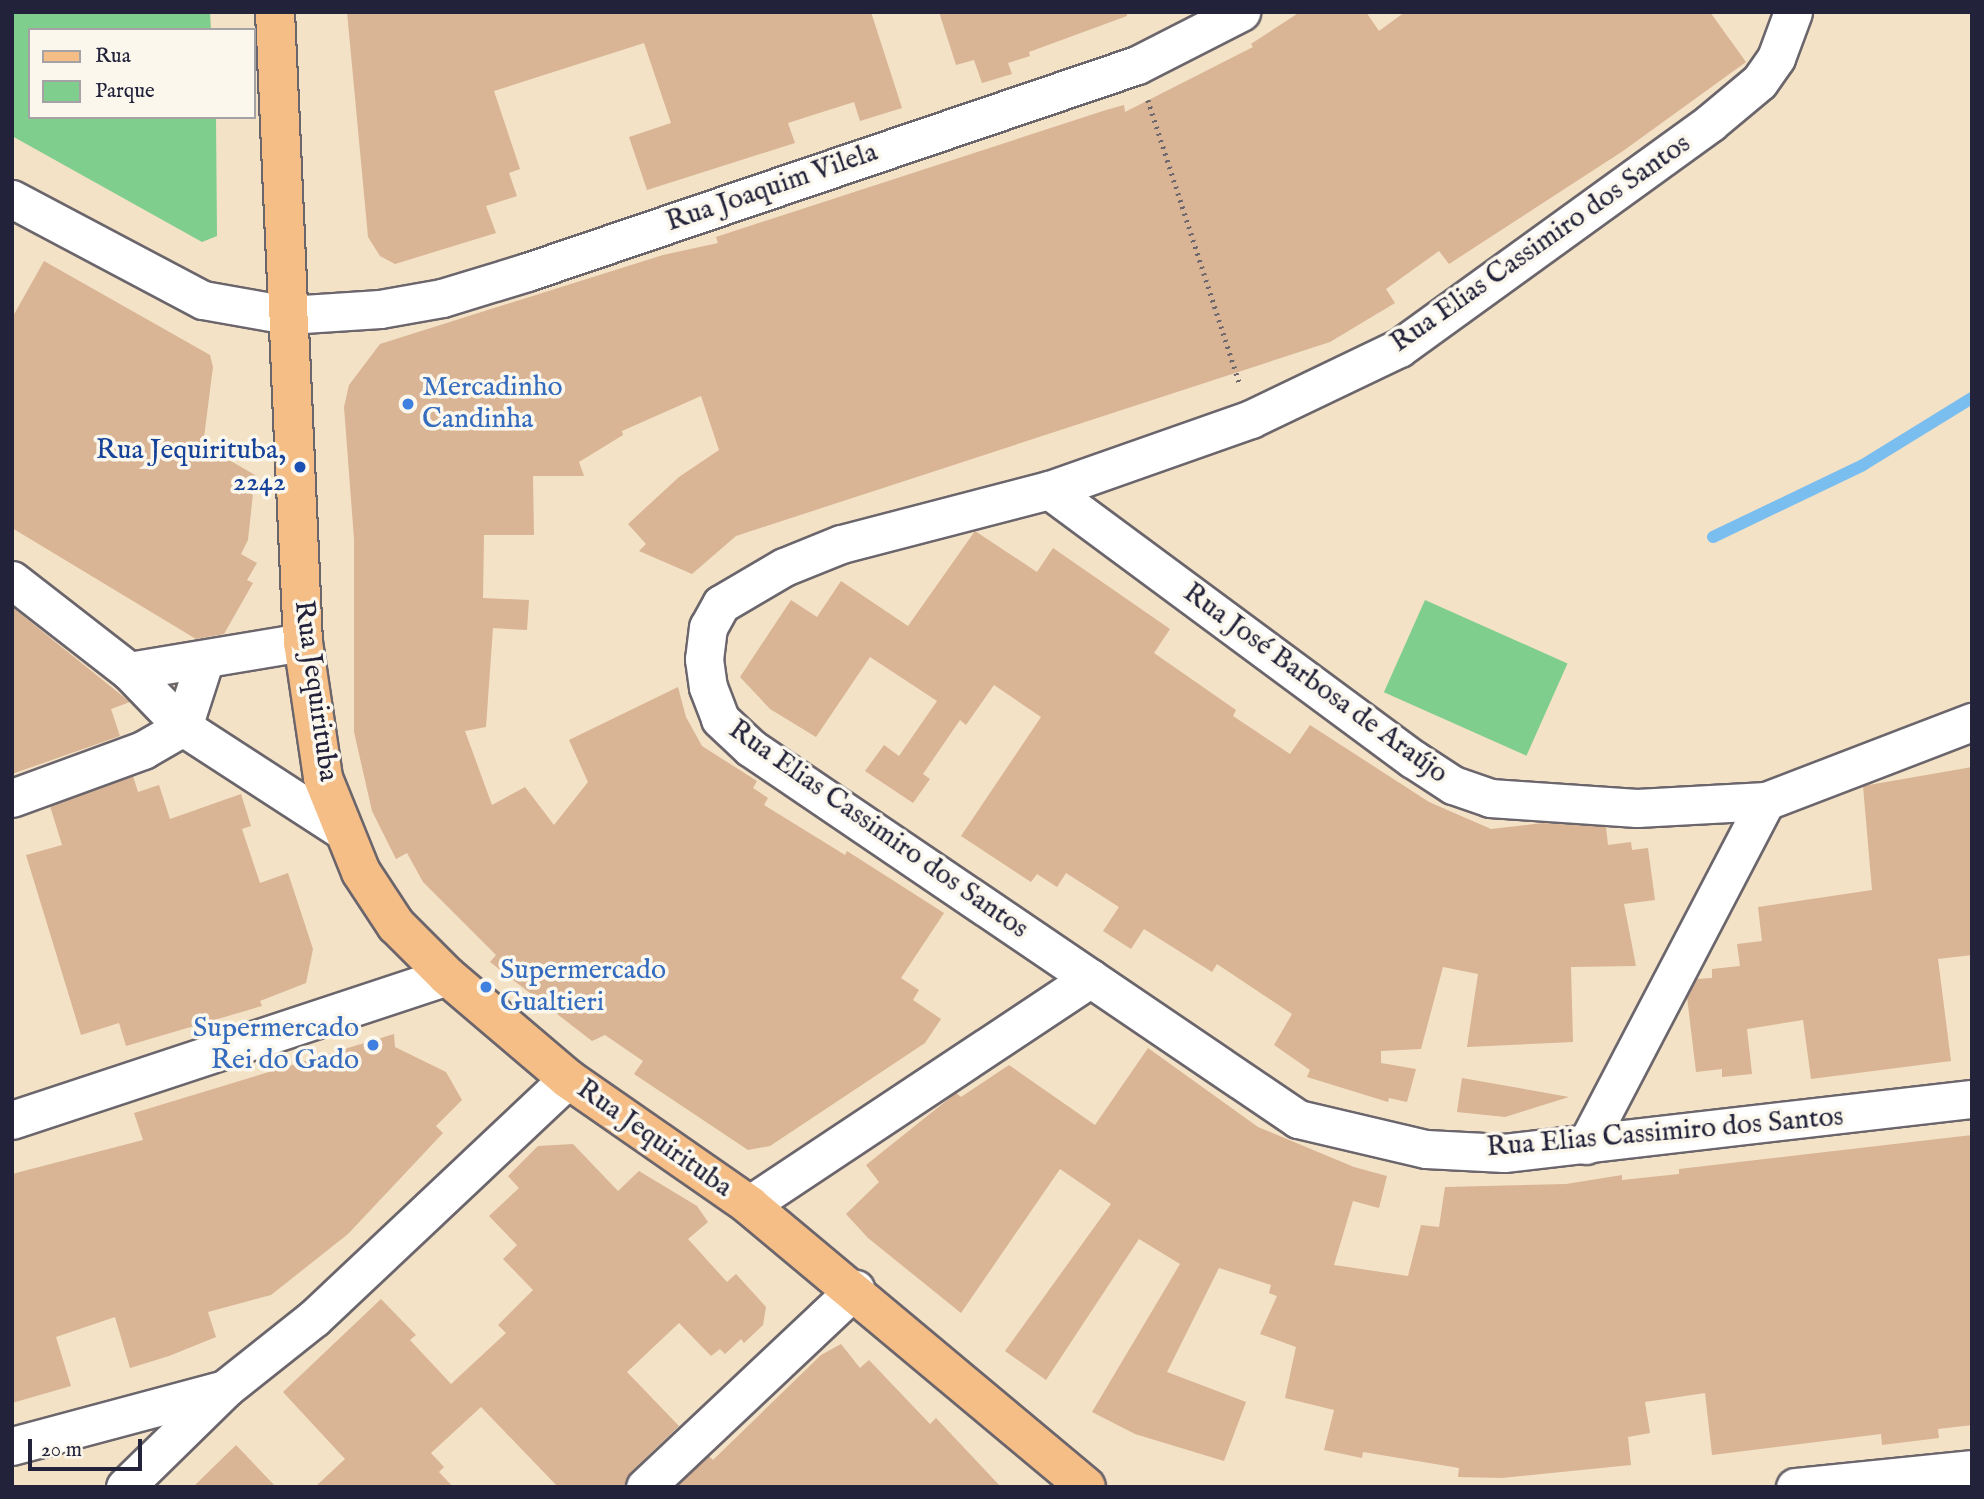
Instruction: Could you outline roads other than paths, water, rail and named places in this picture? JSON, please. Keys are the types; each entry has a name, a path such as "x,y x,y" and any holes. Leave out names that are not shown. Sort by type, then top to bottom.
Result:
{"main road":[{"name":"Rua Jequirituba","path":"275,12 303,642 323,778 340,829 361,872 396,925 447,976 568,1079 749,1205 855,1289 1086,1487"}],"street":[{"name":"Rua Joaquim Vilela","path":"12,199 203,300 288,315 380,309 442,298 1137,65 1241,12"},
{"name":"Rua Elias Cassimiro dos Santos","path":"1793,12 1789,31 1770,66 1710,123 1399,348 1251,419 1049,490 841,544 784,567 721,604 708,627 704,659 720,719 751,748 1298,1119 1426,1149 1504,1153 1972,1099"},
{"name":"Rua José Barbosa de Araújo","path":"1049,490 1453,785 1490,798 1637,808 1766,801 1972,722"},
{"path":"12,580 129,671 183,727 340,829"},
{"path":"129,671 204,662 303,642"},
{"path":"12,799 143,750 183,727 204,662"},
{"path":"1586,1145 1766,801"},
{"path":"12,1121 447,976"},
{"path":"749,1205 1091,978"},
{"path":"125,1487 226,1388 314,1318 568,1079"},
{"path":"645,1487 855,1289"},
{"path":"12,1446 226,1388"},
{"path":"1795,1487 1972,1469"}],"waterway":[{"path":"1713,537 1863,465 1972,398"}],"place":[{"name":"Mercadinho Candinha","path":"408,404"},
{"name":"Rua Jequirituba, 2242","path":"300,467"},
{"name":"Supermercado Gualtieri","path":"486,987"},
{"name":"Supermercado Rei do Gado","path":"373,1045"}]}
